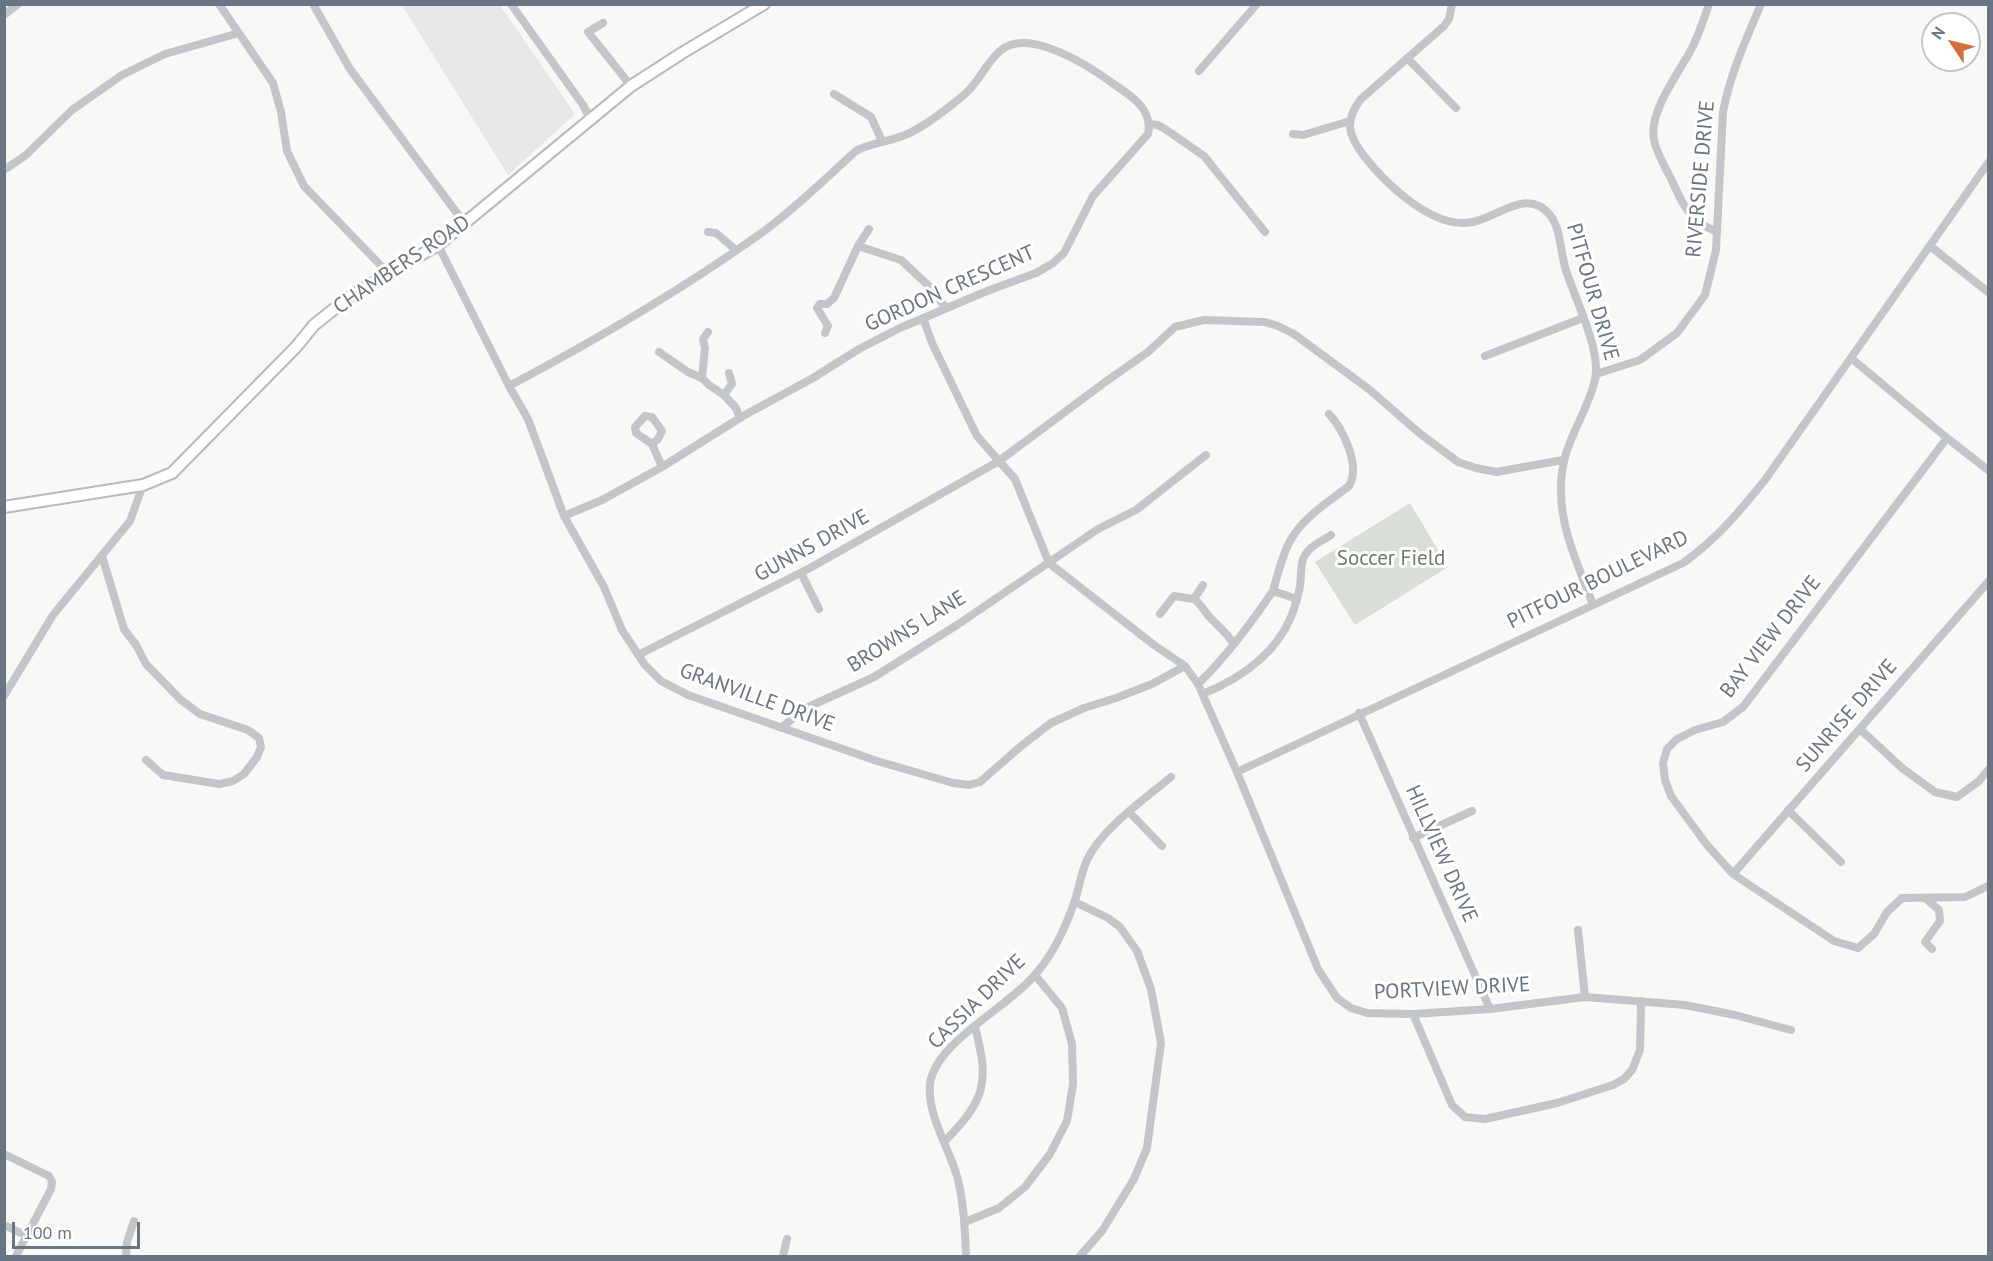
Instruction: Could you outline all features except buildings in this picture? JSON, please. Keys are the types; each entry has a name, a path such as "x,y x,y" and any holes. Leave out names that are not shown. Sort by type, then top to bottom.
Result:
{"street":[{"path":"4,15 18,4"},
{"path":"219,4 273,83 288,151 304,186 389,274"},
{"path":"313,4 350,69 465,224"},
{"path":"511,4 590,118"},
{"name":"CHAMBERS ROAD","path":"4,507 143,485 172,473 296,347 314,325 349,297 438,245 631,86 764,4"},
{"path":"1199,71 1257,4"},
{"path":"1293,134 1303,135 1350,121 1361,99 1444,26 1449,19 1452,4"},
{"path":"1709,4 1693,46 1656,114 1653,128 1654,142 1690,216 1703,226 1717,232"},
{"name":"RIVERSIDE DRIVE","path":"1596,374 1640,360 1677,333 1705,296 1716,249 1727,91 1761,4"},
{"path":"603,23 588,32 631,86"},
{"path":"4,170 26,155 72,110 122,75 165,54 240,33"},
{"path":"509,386 579,349 736,250 761,233 857,150 906,135 941,112 967,92 1001,50 1018,43 1036,45 1064,53 1092,68 1122,90 1146,111 1150,124 1165,129 1204,156 1264,232"},
{"path":"1407,58 1456,108"},
{"path":"834,94 871,117 882,141"},
{"name":"PITFOUR DRIVE","path":"1350,121 1350,132 1354,143 1372,166 1399,193 1431,214 1464,224 1483,220 1518,203 1532,202 1542,206 1551,216 1557,228 1564,266 1593,349 1596,374 1595,384 1568,443 1563,460 1560,489 1565,526 1593,605"},
{"name":"GORDON CRESCENT","path":"564,516 602,500 662,467 740,418 813,378 859,349 923,318 1036,273 1053,263 1064,253 1093,196 1148,134 1150,124"},
{"name":"PITFOUR BOULEVARD","path":"1237,772 1683,563 1705,547 1729,524 1765,480 1989,163"},
{"path":"825,333 828,326 817,308 820,304 827,304 834,298 858,246 869,229"},
{"path":"708,232 716,233 736,250"},
{"name":"GRANVILLE DRIVE","path":"438,245 528,419 564,516 604,587 622,630 645,665 661,681 688,695 877,761 953,783 969,785 980,782 1003,760 1052,723 1084,708 1152,684 1185,666"},
{"path":"858,246 901,260 931,288 946,308"},
{"path":"1930,246 1989,292"},
{"path":"923,318 932,343 977,436 1015,479 1049,562 1154,645 1185,666"},
{"path":"1485,356 1583,318"},
{"name":"GUNNS DRIVE","path":"638,655 801,573 999,461 1148,352 1175,327 1204,320 1265,322 1294,334 1370,390 1418,432 1458,462 1496,472 1563,460"},
{"path":"702,378 705,348 703,339 708,332"},
{"path":"659,352 688,372 702,378 724,395 736,408 740,418"},
{"path":"1851,358 1989,470"},
{"path":"724,395 732,384 729,373"},
{"path":"1198,684 1221,662 1273,591 1288,544 1299,528 1314,513 1349,486 1353,480 1354,473 1347,444 1340,426 1329,414"},
{"name":"BAY VIEW DRIVE","path":"1928,898 1902,898 1887,912 1874,934 1858,948 1834,941 1733,874 1707,845 1671,796 1665,780 1663,763 1666,748 1677,739 1695,730 1724,722 1743,707 1947,438"},
{"path":"652,444 662,467"},
{"name":"BROWNS LANE","path":"782,727 806,708 891,667 1098,529 1136,510 1206,455"},
{"path":"4,696 53,615 130,521 143,485"},
{"path":"1203,694 1231,682 1255,664 1272,647 1283,632 1297,599 1303,557 1312,547 1331,535"},
{"path":"102,556 124,629 146,664 181,700 200,714 248,730 259,738 261,747 257,757 244,774 233,781 219,784 163,775 146,760"},
{"path":"801,573 819,609"},
{"name":"SUNRISE DRIVE","path":"1733,874 1989,582"},
{"path":"1194,599 1203,585"},
{"path":"1273,591 1297,599"},
{"path":"1160,614 1174,596 1194,599 1227,632 1233,643"},
{"name":"PORTVIEW DRIVE","path":"1185,666 1203,694 1318,969 1337,998 1351,1008 1367,1013 1413,1014 1490,1009 1585,997 1685,1005 1791,1030"},
{"name":"HILLVIEW DRIVE","path":"1359,714 1490,1009"},
{"path":"1860,729 1902,768 1935,792 1957,797 1979,781 1989,770"},
{"name":"CASSIA DRIVE","path":"966,1257 965,1222 957,1178 932,1108 930,1086 933,1070 942,1057 975,1026 1018,993 1035,975 1064,930 1088,859 1100,839 1171,777"},
{"path":"1788,810 1841,862"},
{"path":"1413,838 1472,811"},
{"path":"1129,812 1162,846"},
{"path":"1928,898 1965,897 1989,886"},
{"path":"1928,898 1939,910 1940,921 1925,942 1932,949"},
{"path":"1075,902 1108,918 1120,927 1137,951 1151,989 1161,1043 1147,1148 1134,1179 1102,1231 1080,1257"},
{"path":"1578,930 1585,997"},
{"path":"965,1222 999,1208 1025,1187 1050,1154 1066,1121 1073,1084 1072,1044 1062,1008 1035,975"},
{"path":"1413,1014 1452,1105 1465,1117 1485,1119 1557,1103 1613,1086 1624,1079 1632,1070 1640,1050 1641,1001"},
{"path":"944,1142 967,1118 979,1098 984,1076 981,1049 975,1026"},
{"path":"4,1154 49,1176 51,1182 51,1189 16,1257"},
{"path":"126,1257 127,1242 134,1221"},
{"path":"4,1225 27,1236"},
{"path":"783,1257 787,1239"}],"shaded area":[{"path":"402,5 500,5 575,114 508,175"}],"green space":[{"name":"Soccer Field","path":"1410,503 1448,567 1355,625 1315,562"}]}
